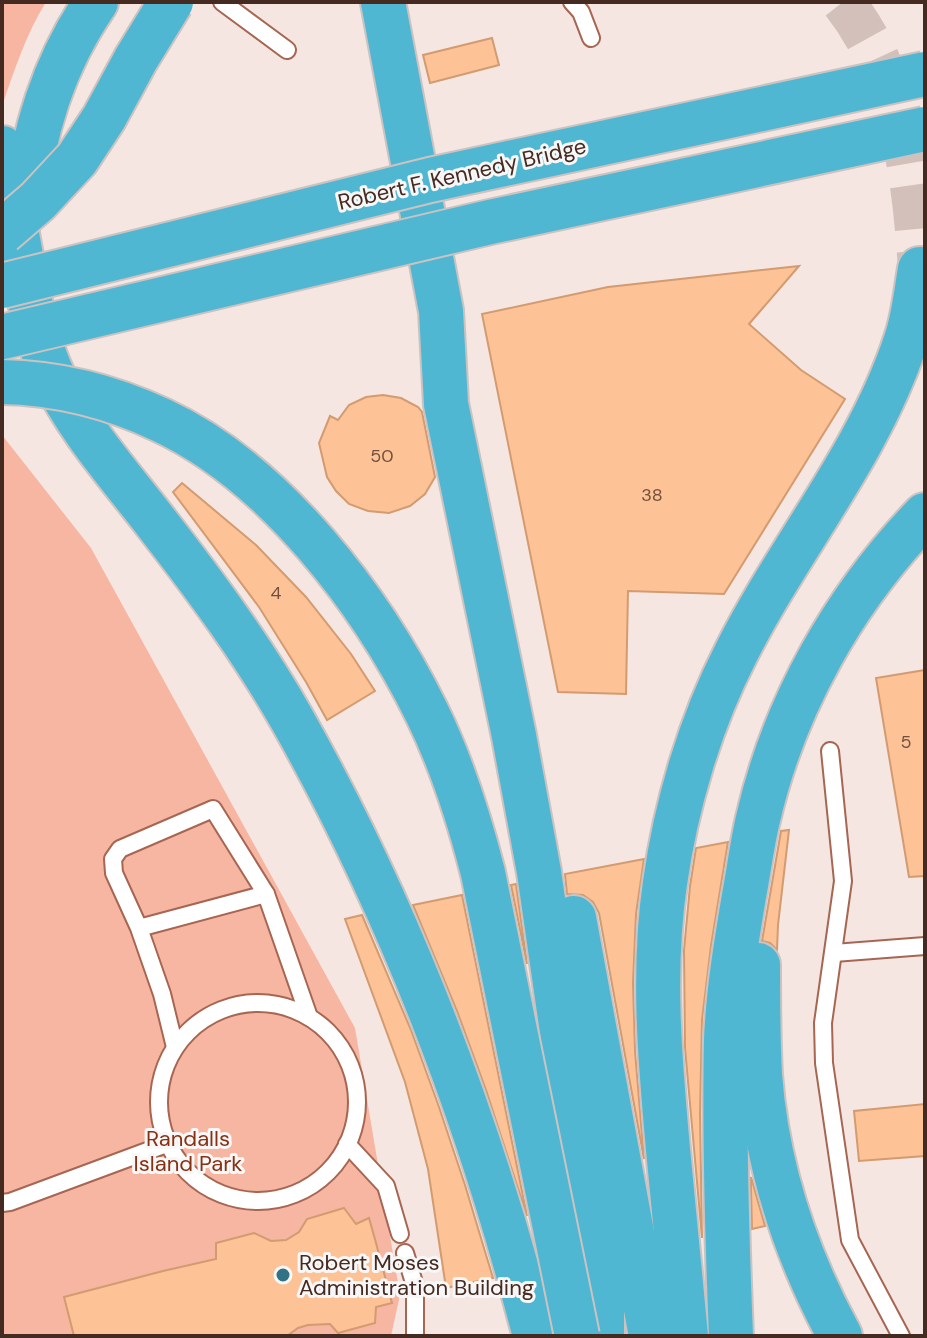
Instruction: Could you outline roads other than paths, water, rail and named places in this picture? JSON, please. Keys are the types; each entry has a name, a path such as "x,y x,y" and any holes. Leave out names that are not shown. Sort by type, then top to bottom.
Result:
{"highway":[{"path":"96,2 67,50 18,148 27,189 26,268 16,295 53,375 95,443 225,613 293,722 353,835 452,1067 496,1200 535,1336"},
{"path":"2,232 38,201 77,159 171,2"},
{"path":"383,2 441,311 470,395 526,733 603,1070 651,1336"},
{"name":"Robert F. Kennedy Bridge","path":"16,295 430,180 925,74"},
{"path":"2,337 505,218 925,129"},
{"path":"686,1336 664,1103 658,991 664,884 674,830 699,742 735,653 879,408 907,338 923,273"},
{"path":"2,382 41,383 119,402 163,420 200,442 237,467 273,499 311,539 376,623 427,714 470,822 496,931 577,1336"},
{"path":"731,1336 726,1038 732,964 758,819 786,729 825,649 857,596 925,515"},
{"path":"526,733 539,872 602,1310 602,1336"},
{"path":"758,819 758,1029 766,1122 786,1213 807,1269 840,1336"}],"lane":[{"path":"222,2 287,50"},
{"path":"572,2 581,12 591,38"},
{"path":"830,751 843,881 823,1023 824,1063 850,1240 901,1336"},
{"path":"175,1047 162,994 139,928 114,873 113,859 120,849 213,809 266,894 309,1017"},
{"path":"139,928 266,894"},
{"path":"834,953 925,946"},
{"path":"251,1003 282,1006 309,1017 333,1038 350,1065 357,1096 354,1128 341,1157 320,1180 292,1196 261,1202 229,1197 200,1183 178,1161 164,1134 159,1104 162,1075 175,1047 195,1025 221,1010 251,1003"},
{"path":"2,1203 169,1143"},
{"path":"347,1144 386,1186 400,1234"},
{"path":"405,1253 415,1286 415,1336"}],"tunnel":[{"path":"843,2 863,31 892,95 909,164 920,269"}],"place":[{"name":"Robert Moses Administration Building","path":"283,1275"}],"park label":[{"name":"Randalls Island Park","path":"188,1150"}]}
